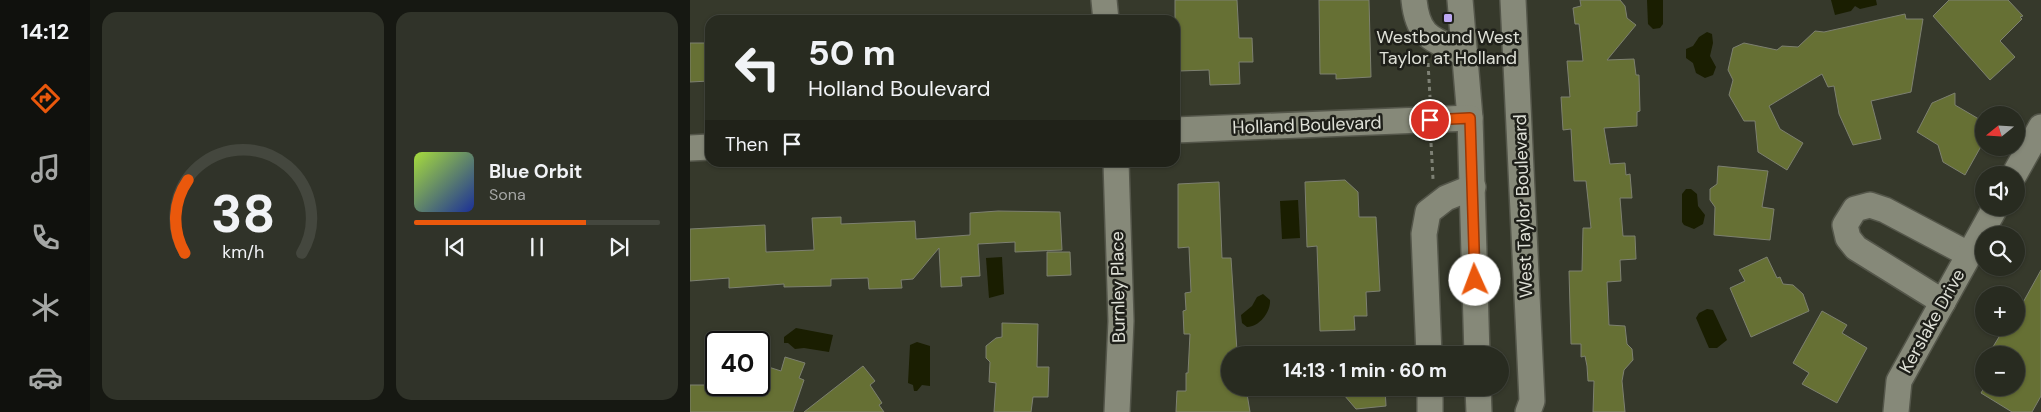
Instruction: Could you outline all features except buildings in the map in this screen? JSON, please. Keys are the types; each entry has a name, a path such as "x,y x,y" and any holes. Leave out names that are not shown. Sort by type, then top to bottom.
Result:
{"street":[{"path":"1104,0 1106,15"},
{"path":"1414,0 1416,19 1427,37 1465,54"},
{"path":"1460,0 1470,118 1478,346"},
{"name":"West Taylor Boulevard","path":"1513,0 1532,401 1528,412"},
{"name":"Holland Boulevard","path":"1180,130 1470,118"},
{"path":"2019,166 2041,127"},
{"path":"690,148 705,147"},
{"name":"Burnley Place","path":"1116,167 1121,321 1117,412"},
{"path":"1429,346 1424,234 1428,212 1446,198 1472,187"},
{"path":"1943,302 1856,248 1848,238 1845,225 1855,209 1870,205 1886,210 1968,254"},
{"name":"Kerslake Drive","path":"1896,412 1899,381 1990,216"},
{"path":"1430,396 1430,412"},
{"path":"1478,396 1479,412"}],"shaded area":[{"path":"1647,0 1663,0 1663,24 1660,28 1653,29 1648,24"},
{"path":"1831,0 1876,0 1877,5 1860,9 1855,6 1851,11 1835,15"},
{"path":"1707,32 1712,34 1713,43 1710,56 1716,67 1713,75 1705,78 1696,73 1693,63 1686,58 1686,49 1693,46 1699,37"},
{"path":"1686,189 1691,189 1697,194 1698,206 1705,215 1703,224 1694,229 1684,225 1682,222 1682,194"},
{"path":"1298,200 1300,238 1282,239 1280,201"},
{"path":"1002,257 1004,294 989,298 986,258"},
{"path":"1263,294 1270,300 1269,309 1260,322 1247,327 1242,323 1241,315 1252,306 1257,297"},
{"path":"1707,309 1713,310 1727,340 1717,348 1709,348 1696,318 1699,313"},
{"path":"796,328 833,335 829,352 804,348 795,349 788,343 784,343 784,337"},
{"path":"917,342 930,346 930,386 922,385 917,391 914,391 913,385 908,383 910,345"}],"place":[{"name":"Westbound West Taylor at Holland","path":"1448,18"}],"route":[{"path":"1430,120 1470,118 1475,280"}]}
